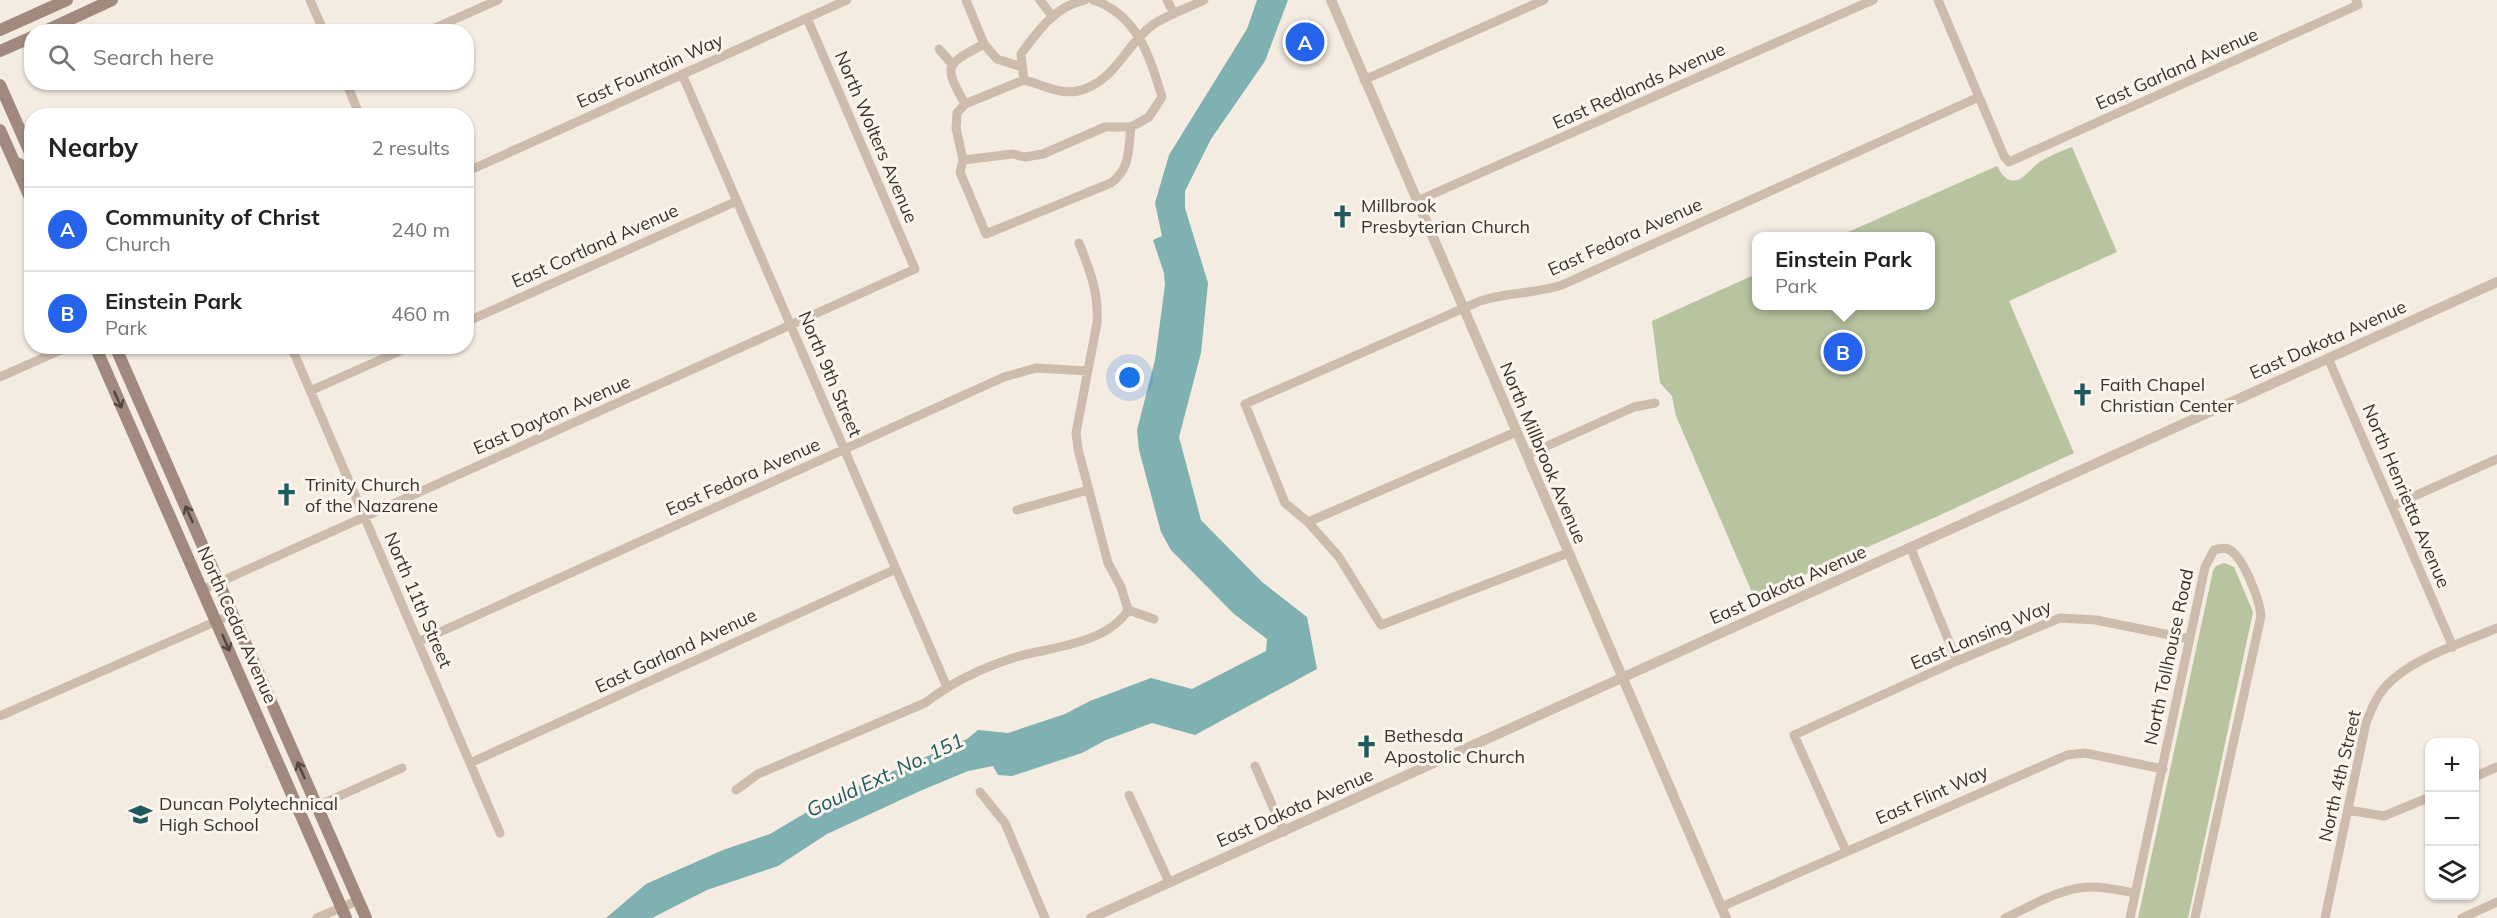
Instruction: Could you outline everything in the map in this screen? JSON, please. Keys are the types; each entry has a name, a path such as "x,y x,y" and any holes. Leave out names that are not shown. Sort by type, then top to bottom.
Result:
{"main road":[{"path":"0,30 67,0"},
{"path":"60,24 112,0"},
{"path":"0,51 24,40"},
{"path":"0,86 24,139"},
{"path":"0,130 24,185"},
{"path":"14,163 24,167"},
{"name":"North Cedar Avenue","path":"99,354 344,913"},
{"path":"110,354 124,385 135,390"},
{"name":"North Cedar Avenue","path":"119,354 366,918"}],"street":[{"path":"310,0 320,24"},
{"path":"444,24 498,0"},
{"name":"East Fountain Way","path":"474,168 847,0"},
{"path":"966,0 984,44 997,59 1022,67"},
{"path":"1040,0 1052,16"},
{"path":"1024,80 1021,54 1052,16 1085,0"},
{"path":"963,160 1013,154 1025,157 1043,154 1105,127 1131,127 1149,117 1162,97 1140,36 1107,4 1093,0"},
{"path":"1167,0 1174,14"},
{"path":"1131,127 1127,162 1122,175 1111,183 986,234 960,172 963,160 956,128 957,113 965,104 1024,80 1048,88 1079,91 1105,79 1140,36 1154,24 1204,0"},
{"name":"North Millbrook Avenue","path":"1331,0 1726,918"},
{"path":"1364,80 1544,0"},
{"name":"East Redlands Avenue","path":"1417,201 1873,0"},
{"path":"1938,0 1979,97"},
{"name":"East Garland Avenue","path":"1979,97 2004,156 2009,162 2357,3"},
{"name":"North Wolters Avenue","path":"807,18 915,269"},
{"path":"965,104 951,80 950,70 955,59 984,44"},
{"path":"939,49 952,64"},
{"name":"North 9th Street","path":"682,74 947,687"},
{"path":"349,90 357,108"},
{"name":"East Fedora Avenue","path":"1308,522 1285,503 1245,404 1464,308 1497,296 1539,291 1562,285 1979,97"},
{"name":"East Cortland Avenue","path":"474,318 737,201"},
{"path":"736,790 758,774 925,703 947,687 1016,657 1076,642 1100,633 1122,620 1128,610 1121,587 1108,563 1088,490 1076,433 1098,306 1095,287 1079,243"},
{"name":"East Dayton Avenue","path":"202,590 915,269"},
{"name":"East Dakota Avenue","path":"1091,918 2497,282"},
{"path":"0,377 52,354"},
{"name":"North 11th Street","path":"294,354 500,833"},
{"path":"310,391 393,354"},
{"name":"North Henrietta Avenue","path":"2328,358 2453,647"},
{"name":"East Fedora Avenue","path":"418,642 1021,371 1051,368 1088,371"},
{"path":"1527,455 1634,407 1655,403"},
{"path":"1516,432 1308,522 1340,557 1381,625 1568,553"},
{"path":"2392,506 2497,459"},
{"path":"1017,510 1088,490"},
{"path":"1911,549 1957,661"},
{"name":"North Tollhouse Road","path":"2130,918 2208,557 2214,550 2227,549 2240,560 2260,606 2261,616 2195,918"},
{"name":"East Garland Avenue","path":"470,763 896,568"},
{"path":"1128,610 1154,620"},
{"path":"0,716 233,614"},
{"name":"East Lansing Way","path":"1846,851 1794,735 1957,661 2060,618 2096,620 2190,639"},
{"name":"North 4th Street","path":"2325,918 2366,723 2373,705 2385,687 2401,673 2497,628"},
{"name":"East Flint Way","path":"1721,907 2067,755 2085,753 2163,769"},
{"path":"1255,766 1284,832"},
{"path":"2479,775 2497,767"},
{"path":"317,806 402,768"},
{"path":"980,792 1005,823 1045,918"},
{"path":"1129,795 1169,882"},
{"path":"2348,810 2384,816 2425,799"},
{"path":"2005,918 2063,891 2079,887 2094,886 2135,893"},
{"path":"318,918 344,913 359,900"},
{"path":"2462,918 2497,902"}],"green space":[{"path":"2072,147 2117,252 2009,301 2074,453 1754,597 1676,416 1672,396 1660,383 1652,321 1752,276 1752,310 1935,310 1935,232 1848,232 1997,166 2009,180 2015,181 2026,175 2041,161"},
{"path":"2224,563 2234,567 2253,612 2188,918 2138,918 2213,571 2216,566"}],"water":[{"name":"Gould Ext. No. 151","path":"1257,0 1288,0 1265,61 1211,139 1185,191 1185,208 1208,283 1201,353 1179,437 1201,520 1262,582 1307,617 1317,669 1195,735 1152,723 1106,740 1082,753 1012,776 998,775 993,766 968,771 827,834 778,866 707,890 652,918 606,918 646,884 723,850 770,834 829,799 967,739 978,730 1008,733 1065,714 1090,701 1151,678 1192,689 1266,651 1267,639 1234,614 1171,550 1161,532 1139,450 1137,430 1155,360 1165,285 1164,273 1153,240 1162,236 1155,203 1169,155 1247,29"}],"place":[{"name":"Community of Christ","path":"1305,42"},
{"name":"Millbrook Presbyterian Church","path":"1343,216"},
{"name":"Einstein Park","path":"1843,352"},
{"name":"Faith Chapel Christian Center","path":"2082,395"},
{"name":"Trinity Church of the Nazarene","path":"287,495"},
{"name":"Bethesda Apostolic Church","path":"1366,746"},
{"name":"Duncan Polytechnical High School","path":"141,814"}]}
